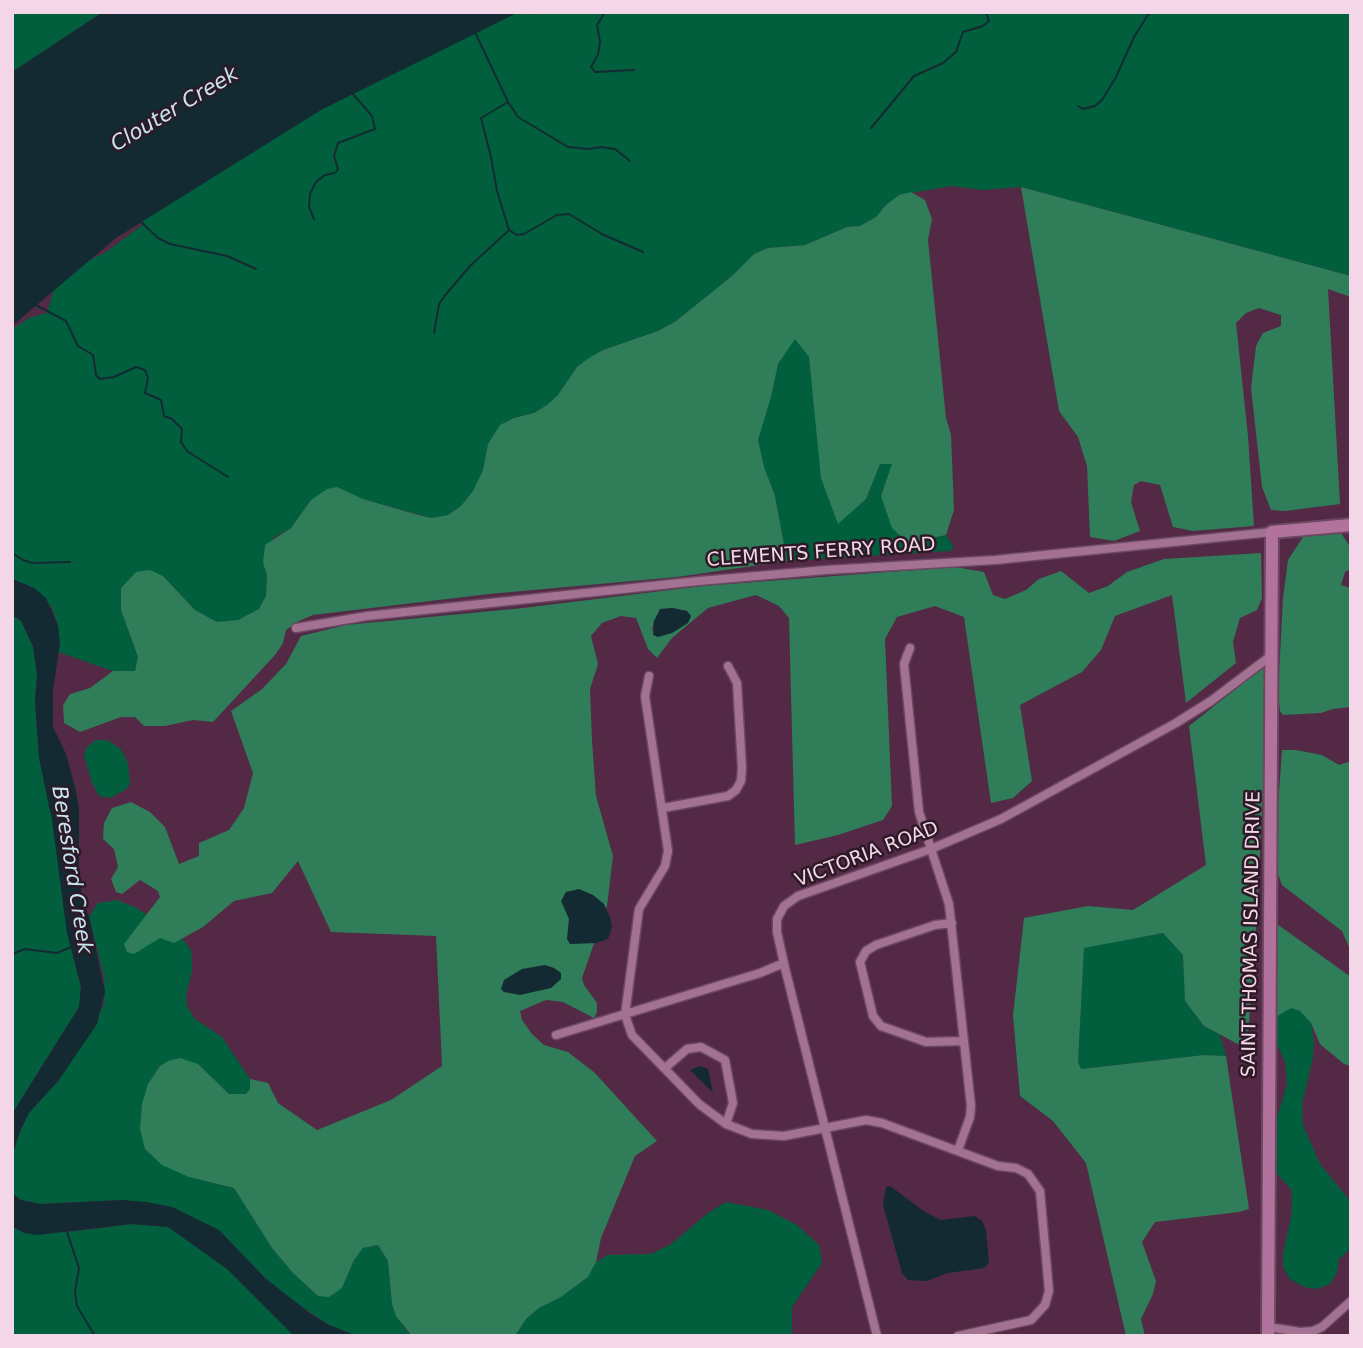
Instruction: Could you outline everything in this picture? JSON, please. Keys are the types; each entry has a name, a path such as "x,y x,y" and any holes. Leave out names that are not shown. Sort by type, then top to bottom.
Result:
{"main road":[{"name":"CLEMENTS FERRY ROAD","path":"1272,532 1351,525"},
{"name":"SAINT THOMAS ISLAND DRIVE","path":"1268,1331 1272,532"}],"street":[{"name":"CLEMENTS FERRY ROAD","path":"296,628 367,616 699,581 995,560 1272,532"},
{"path":"910,648 904,664 919,812 949,904 971,1106 970,1117 958,1150"},
{"name":"VICTORIA ROAD","path":"877,1336 777,932 777,919 784,906 798,896 931,849 1001,819 1176,723 1211,701 1272,655"},
{"path":"663,808 728,796 736,790 741,781 737,683 728,666"},
{"path":"649,676 645,696 668,851 665,866 639,909 625,1015 632,1035 699,1104 726,1124 752,1134 784,1136 866,1120 882,1123 998,1166 1016,1168 1028,1174 1040,1191 1049,1292 1045,1305 1031,1320 958,1336"},
{"path":"952,923 935,925 876,945 866,951 860,962 873,1016 881,1026 926,1042 964,1041"},
{"path":"556,1035 784,963"},
{"path":"665,1068 687,1049 701,1047 725,1060 733,1103 726,1124"},
{"path":"1268,1331 1312,1331 1322,1326 1351,1301"}],"green space":[{"path":"12,12 103,12 12,72"},
{"path":"417,12 535,12 533,15 542,12 1351,12 1351,276 1021,187 982,190 952,186 899,195 876,217 860,226 847,227 805,245 768,248 754,254 732,276 676,321 658,331 603,350 577,367 558,395 547,405 500,426 488,444 483,470 473,491 461,506 448,515 431,518 363,499 311,500 291,528 273,538 263,563 267,575 266,596 259,609 238,620 217,622 195,610 163,576 121,610 138,657 135,671 113,671 58,652 58,625 52,608 34,588 12,579 12,329 29,318 47,313 54,288 72,269 106,252 142,225 137,217"},
{"path":"1021,187 1351,276 1351,297 1328,289 1340,504 1285,511 1271,510 1262,487 1251,388 1256,346 1263,333 1281,326 1281,315 1259,308 1246,313 1236,323 1254,526 1193,531 1173,527 1160,485 1141,481 1134,485 1131,502 1140,531 1114,541 1090,537 1087,466 1078,437 1059,411"},
{"path":"911,192 925,200 932,219 928,240 946,418 951,435 954,510 946,535 908,543 892,528 881,496 892,464 880,464 866,499 838,524 821,478 809,357 795,339 778,364 758,440 764,467 775,496 787,561 677,577 489,594 313,615 286,630 283,643 275,655 213,722 193,720 165,726 144,726 135,717 121,717 80,732 64,723 63,705 70,694 90,688 113,671 135,671 138,657 121,610 121,588 136,572 150,570 163,576 195,610 217,622 238,620 259,609 266,596 267,575 263,563 265,545 291,528 311,500 327,489 337,487 363,499 431,518 448,515 461,506 473,491 483,470 488,444 500,425 534,413 547,405 558,395 577,367 589,358 603,350 658,331 676,321 732,276 754,254 768,248 805,245 847,227 860,226 876,217 899,195"},
{"path":"795,338 809,357 815,409 838,523 866,499 880,464 893,464 881,496 908,543 946,535 954,547 950,551 787,561 775,496 757,440 778,364"},
{"path":"1318,532 1341,533 1351,548 1351,569 1345,572 1341,585 1351,588 1351,707 1321,713 1283,715 1278,695 1283,598 1288,560 1303,537"},
{"path":"1261,553 1262,598 1257,610 1240,618 1233,642 1236,663 1186,703 1172,595 1115,616 1101,650 1082,672 1020,705 1032,781 1013,798 991,803 964,617 935,606 897,617 885,639 892,806 883,820 838,835 795,845 789,618 779,606 756,595 708,608 672,638 657,658 648,649 636,618 621,616 602,623 591,636 598,664 590,689 596,796 613,856 607,906 582,978 597,1003 597,1012 594,1018 563,1002 546,1000 520,1011 522,1020 532,1034 544,1045 568,1052 595,1073 657,1141 635,1156 588,1277 561,1297 539,1308 526,1319 515,1336 412,1336 396,1316 392,1304 388,1261 378,1245 363,1248 354,1260 342,1288 329,1297 318,1296 293,1273 272,1248 234,1188 189,1177 162,1165 145,1149 140,1129 142,1104 148,1084 160,1066 168,1061 180,1058 198,1064 229,1094 246,1094 250,1089 250,1079 268,1083 278,1103 317,1130 391,1100 442,1066 436,936 331,932 298,861 272,893 234,901 203,927 174,943 160,938 134,954 127,952 124,944 160,897 158,891 140,880 122,894 116,892 111,879 118,867 114,849 103,839 104,823 112,808 131,802 150,812 165,827 179,864 199,856 199,843 229,830 244,808 253,773 231,711 262,689 286,664 301,636 346,625 523,608 702,586 955,567 984,572 993,595 1005,599 1026,590 1039,579 1061,571 1089,593 1108,586 1127,572 1164,559","holes":["672,608 687,611 652,631 654,621"]},
{"path":"12,615 21,621 33,646 37,675 35,701 39,758 52,820 67,933 81,987 79,1007 12,1114"},
{"path":"1261,669 1267,669 1268,682 1257,915 1247,1049 1204,1026 1185,1001 1183,955 1163,933 1084,948 1078,1062 1081,1069 1204,1055 1226,1056 1249,1209 1155,1222 1142,1242 1156,1281 1141,1319 1145,1336 1126,1336 1086,1163 1053,1121 1020,1096 1013,1015 1024,918 1088,906 1133,910 1206,865 1189,726"},
{"path":"96,740 107,740 121,749 128,763 130,784 110,798 99,796 92,783 84,755 86,748"},
{"path":"1282,750 1322,755 1339,765 1351,761 1351,952 1342,931 1282,885 1274,863"},
{"path":"117,900 137,908 183,939 191,950 192,961 186,994 187,1006 195,1019 222,1037 250,1079 250,1089 246,1094 229,1094 198,1064 168,1061 160,1066 148,1084 189,1177 234,1188 272,1248 293,1273 318,1296 342,1288 354,1260 363,1248 378,1245 388,1261 392,1303 405,1329 412,1336 357,1336 329,1325 265,1278 219,1230 172,1207 122,1200 40,1204 21,1200 12,1193 12,1156 20,1131 29,1113 59,1080 104,1005 104,977 89,916 98,903"},
{"path":"1277,924 1351,977 1351,1066 1344,1064 1320,1044 1311,1023 1300,1011 1291,1008 1276,1017"},
{"path":"1163,933 1183,955 1185,1001 1204,1026 1220,1035 1226,1056 1204,1055 1080,1069 1078,1062 1084,947"},
{"path":"1291,1007 1300,1011 1311,1023 1314,1042 1302,1104 1303,1125 1320,1164 1351,1202 1351,1248 1339,1259 1337,1273 1330,1284 1317,1289 1304,1287 1290,1279 1283,1267 1283,1253 1291,1217 1291,1189 1273,1166 1273,1131 1287,1084 1285,1062 1274,1038 1273,1019"},
{"path":"726,1202 768,1210 797,1225 819,1245 822,1263 792,1307 792,1336 515,1336 526,1319 539,1308 561,1297 588,1277 596,1262 608,1255 651,1254 671,1244 708,1213"},
{"path":"132,1224 168,1227 199,1247 227,1269 294,1336 12,1336 12,1226 24,1233 67,1232"}],"water":[{"name":"Clouter Creek","path":"103,12 519,12 321,110 116,238 12,326 12,72"},
{"name":"Beresford Creek","path":"12,579 34,588 46,598 58,625 60,643 53,691 53,727 66,754 76,791 82,899 89,916 105,992 97,1024 59,1080 29,1113 12,1156 12,1114 79,1007 81,987 67,933 52,820 39,758 35,701 37,675 33,646 21,621 12,615"},
{"path":"660,609 687,611 691,616 688,623 672,633 658,637 653,635 654,621"},
{"path":"579,889 604,904 612,927 608,939 596,943 570,944 567,939 569,919 561,901 566,892"},
{"path":"545,965 561,973 561,979 551,988 520,995 501,989 504,980 522,969"},
{"path":"700,1066 708,1069 713,1093 690,1070"},
{"path":"890,1186 925,1212 941,1220 975,1216 982,1221 986,1230 989,1263 984,1268 948,1273 927,1281 908,1280 902,1273 883,1205 886,1187"},
{"path":"12,1193 21,1200 40,1204 122,1200 172,1207 219,1230 265,1278 311,1314 329,1325 357,1336 294,1336 227,1269 168,1227 132,1224 37,1235 24,1233 12,1226"}],"waterway":[{"path":"605,12 597,25 600,42 598,55 591,67 595,72 634,70"},
{"path":"871,128 914,76 943,63 956,52 963,32 983,26 989,21 986,12"},
{"path":"1078,106 1083,109 1095,106 1102,100 1149,13"},
{"path":"475,32 508,102 518,117 568,147 615,149 630,161"},
{"path":"314,219 309,207 310,194 316,182 338,169 334,156 338,143 375,129 372,116 352,93"},
{"path":"508,102 481,118 497,191 509,230 517,235 524,234 557,215 569,214 602,234 643,252"},
{"path":"140,221 158,238 170,244 227,256 256,269"},
{"path":"434,333 439,304 446,294 471,265 508,231"},
{"path":"36,305 66,321 78,346 93,355 96,375 100,379 114,377 136,367 145,370 148,378 145,393 161,400 164,416 172,419 182,429 181,442 187,451 228,477"},
{"path":"12,553 32,563 70,562"},
{"name":"Beresford Creek","path":"12,954 25,949 57,953 71,947"},
{"path":"67,1232 79,1268 75,1292 77,1306 95,1336"}]}
